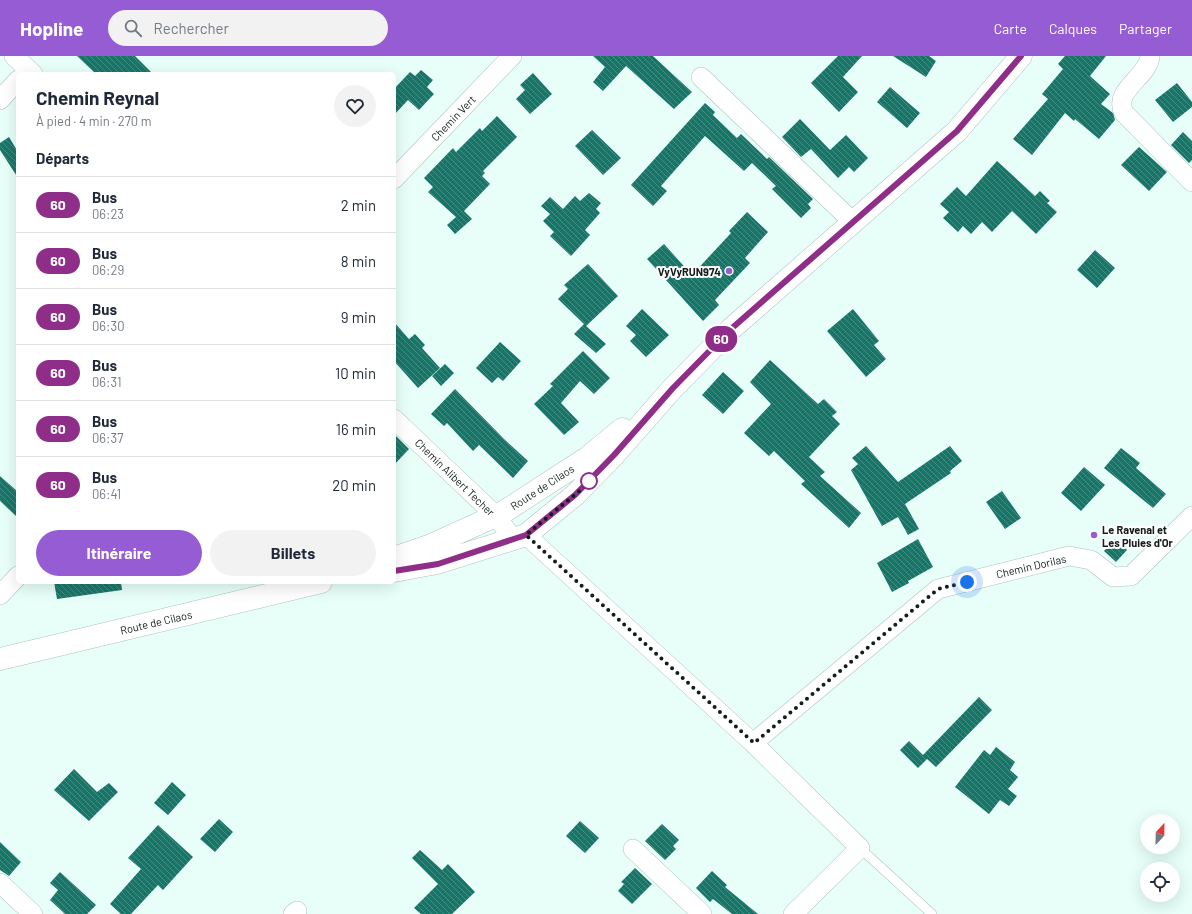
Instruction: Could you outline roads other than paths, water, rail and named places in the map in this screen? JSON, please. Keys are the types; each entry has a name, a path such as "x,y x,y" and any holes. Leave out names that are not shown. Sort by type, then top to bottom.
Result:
{"main road":[{"name":"Route de Cilaos","path":"396,571 438,564 520,537 583,488 608,450 673,388 731,329 957,131 1021,56"},
{"name":"Route de Cilaos","path":"396,557 429,546 496,516 580,462 608,450"},
{"name":"Route de Cilaos","path":"0,659 316,584"}],"street":[{"path":"14,56 25,72"},
{"name":"Chemin Vert","path":"396,177 512,56"},
{"path":"1150,56 1148,65 1123,96 1121,108 1124,113 1192,182"},
{"path":"700,77 853,222"},
{"path":"0,100 16,84"},
{"name":"Chemin Alibert Techer","path":"396,421 496,516 754,743 860,848"},
{"name":"Chemin Dorilas","path":"754,743 938,589 1069,556 1091,560 1113,577 1131,576 1192,516"},
{"path":"0,595 16,578"},
{"path":"793,914 860,848"},
{"path":"633,849 702,914"},
{"path":"0,883 33,914"}],"lane":[{"path":"860,848 932,914"}],"place":[{"name":"VyVyRUN974","path":"729,271"},
{"name":"Le Ravenal et Les Pluies d'Or","path":"1094,535"}]}
